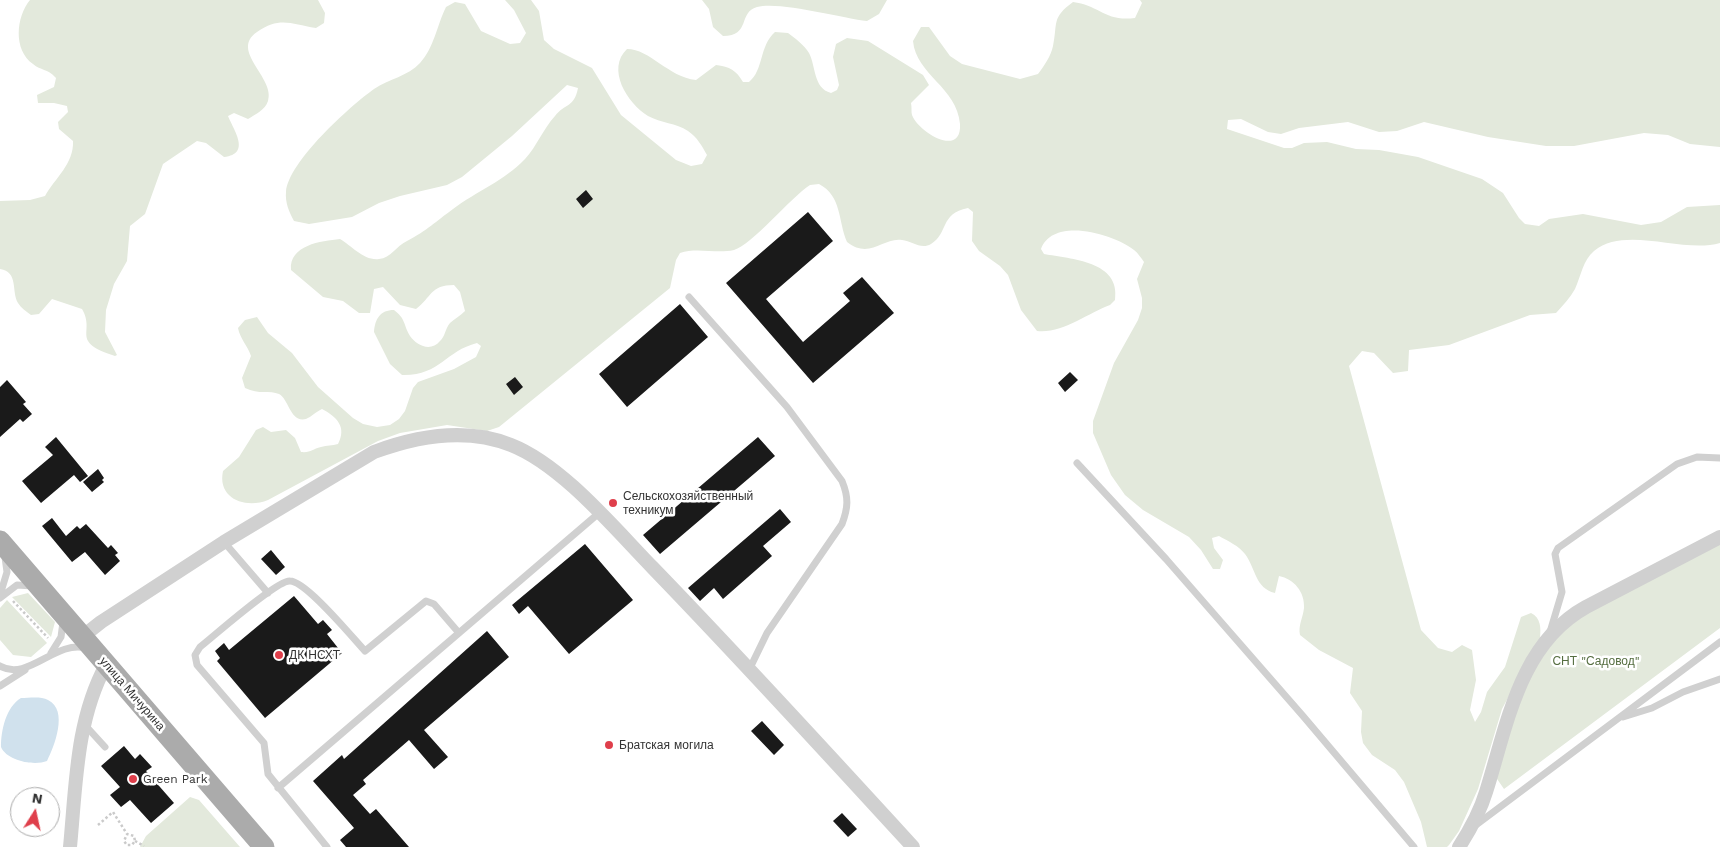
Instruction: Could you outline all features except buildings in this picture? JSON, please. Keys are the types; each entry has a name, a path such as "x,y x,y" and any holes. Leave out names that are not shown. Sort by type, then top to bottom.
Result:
{"main road":[{"name":"улица Мичурина","path":"0,542 264,847"}],"street":[{"path":"82,637 108,616 224,542 349,465 374,452 400,443 451,435 510,444 538,459 599,513 750,668 913,847"},
{"path":"1459,847 1468,833 1486,793 1508,713 1521,684 1548,638 1570,616 1720,537"},
{"path":"70,847 84,724 102,659"}],"lane":[{"path":"690,297 787,407 842,481 848,495 848,510 842,524 766,633 750,668"},
{"path":"1548,638 1562,592 1555,554 1558,548 1677,464 1697,457 1720,458"},
{"path":"1077,463 1166,559 1414,847"},
{"path":"278,788 599,513"},
{"path":"0,542 7,572 2,595"},
{"path":"224,542 268,592"},
{"path":"327,847 268,774 264,743 197,665 195,655 200,647 282,582 297,583 305,588 366,651 426,601 434,604 459,633"},
{"path":"2,595 21,585 37,588 51,600 62,620 62,632 59,643 49,655"},
{"path":"1468,833 1720,642"},
{"path":"0,686 49,655 75,647 87,648 102,659"},
{"path":"0,666 10,670 32,666"},
{"path":"1617,719 1652,708 1683,692 1720,679"},
{"path":"84,724 105,747"}],"path":[{"path":"2,595 48,638"},
{"path":"98,824 113,812 127,834 134,836 135,841 144,846"},
{"path":"127,834 124,840 129,846 135,841"}],"green space":[{"path":"30,0 318,0 325,13 324,23 316,28 286,22 272,24 257,32 250,39 248,48 250,56 266,83 269,92 268,101 262,109 248,119 234,113 228,116 238,140 239,146 237,151 232,155 224,157 206,143 197,141 163,164 145,214 130,226 127,261 114,284 106,310 105,332 117,355 115,356 92,346 88,341 86,336 86,317 82,309 52,299 39,314 31,315 18,303 10,274 0,269 0,201 30,200 45,196 67,164 73,141 59,129 58,122 68,112 67,106 54,103 38,103 37,95 54,87 56,78 36,66 27,58 22,50 19,33 20,24 25,7"},
{"path":"505,0 531,0 539,11 544,40 554,49 592,68 621,115 676,160 691,166 702,164 707,155 697,139 683,128 648,116 633,103 622,85 618,66 621,57 627,49 644,53 686,78 696,80 716,65 732,70 743,82 749,82 757,71 766,44 770,38 775,32 788,33 807,50 818,82 825,90 831,93 837,90 839,85 833,57 836,44 847,38 868,41 923,75 929,85 911,103 912,115 916,122 931,135 948,141 954,139 959,134 960,124 957,111 945,90 928,72 916,53 913,41 921,27 929,27 950,56 962,64 1020,79 1038,74 1043,68 1052,50 1058,17 1073,2 1089,6 1116,18 1125,19 1135,18 1142,3 1140,0 1720,0 1720,147 1690,144 1668,135 1644,133 1574,146 1546,146 1488,137 1424,122 1397,131 1379,132 1348,122 1299,128 1281,134 1268,132 1241,119 1228,120 1227,129 1284,148 1292,148 1304,143 1327,142 1356,149 1379,150 1418,157 1482,179 1503,193 1525,224 1539,226 1549,219 1583,214 1641,225 1661,222 1687,207 1720,205 1720,243 1689,245 1622,240 1607,244 1590,255 1575,289 1556,313 1530,315 1449,345 1409,350 1408,371 1393,373 1374,353 1362,351 1349,366 1421,630 1438,648 1452,652 1462,645 1472,650 1476,680 1470,710 1475,722 1481,712 1487,692 1505,667 1521,617 1531,613 1540,624 1540,638 1502,709 1478,789 1459,831 1449,845 1447,847 1427,847 1421,822 1404,782 1395,770 1372,755 1363,743 1361,732 1362,711 1350,693 1353,668 1319,650 1300,635 1304,602 1298,587 1289,580 1279,576 1275,593 1268,591 1263,587 1243,551 1219,536 1212,538 1214,548 1223,560 1220,569 1213,569 1201,550 1189,537 1143,510 1125,495 1111,475 1093,433 1093,421 1114,363 1138,320 1142,308 1142,298 1137,279 1144,262 1135,251 1113,238 1084,231 1070,231 1058,233 1048,239 1041,249 1044,254 1080,260 1102,270 1110,277 1115,287 1115,300 1110,305 1065,326 1046,331 1037,331 1021,310 1008,275 1000,266 979,251 972,241 973,212 968,208 959,211 948,219 937,240 927,246 895,240 876,247 863,249 847,242 836,202 832,195 819,184 810,185 751,240 742,246 727,251 686,251 680,253 676,260 670,288 499,427 487,431 447,425 400,433 378,441 268,500 251,503 243,502 229,495 224,489 222,481 223,471 239,457 256,430 263,427 271,432 286,430 295,438 301,452 338,444 341,438 339,423 332,415 322,409 306,419 301,419 293,414 279,394 245,388 242,378 251,356 240,336 238,328 245,320 257,317 268,333 292,353 318,387 353,418 363,424 377,427 390,425 399,419 405,411 413,388 418,382 454,369 476,357 481,346 477,343 457,352 425,372 402,375 390,364 374,332 379,316 389,310 394,310 401,316 410,336 416,343 428,347 436,344 442,339 450,323 465,311 460,292 454,285 436,289 416,309 400,305 383,287 374,289 370,313 359,313 343,301 323,297 291,270 292,262 295,255 308,246 340,239 368,258 379,259 387,256 403,243 421,233 517,167 529,154 555,116 572,102 578,88 567,85 512,136 462,177 447,185 379,203 352,217 309,224 294,221 288,207 286,192 289,180 297,166 308,151 336,121 374,89 410,71 420,63 429,50 446,7 455,2 465,4 481,31 510,44 520,43 526,33 514,10"},
{"path":"702,0 887,0 879,14 867,21 780,6 757,7 751,10 737,32 732,35 723,36 713,27 709,9"},
{"name":"СНТ \"Садовод\"","path":"1720,541 1720,628 1504,789 1495,776 1522,690 1564,623"},
{"path":"28,593 55,622 51,637 12,597"},
{"path":"7,600 47,643 31,657 13,655 0,640 0,608"},
{"path":"190,797 199,800 240,847 140,847 146,836"}],"water":[{"path":"21,698 48,700 58,712 59,720 56,738 47,761 35,763 21,761 9,756 1,747 5,720 12,707"}],"place":[{"name":"Сельскохозяйственный техникум","path":"613,503"},
{"name":"ДК НСХТ","path":"279,655"},
{"name":"Братская могила","path":"609,745"},
{"name":"Green Park","path":"133,779"}]}
